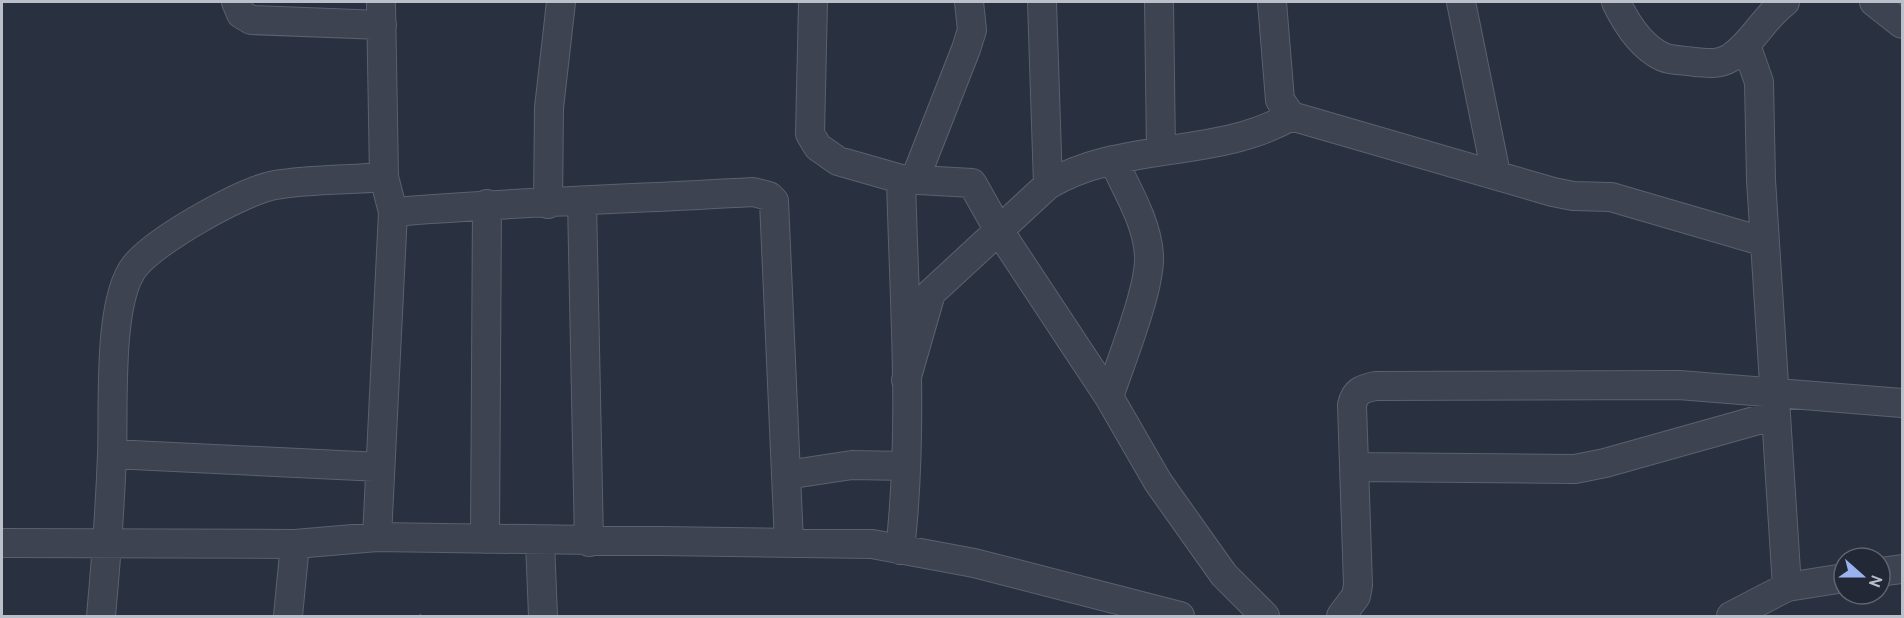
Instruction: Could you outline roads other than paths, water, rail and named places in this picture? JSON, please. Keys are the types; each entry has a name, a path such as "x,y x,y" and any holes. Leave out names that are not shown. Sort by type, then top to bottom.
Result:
{"street":[{"path":"236,2 240,14 251,20 381,13 384,177 393,212 377,537"},
{"path":"548,204 549,108 561,2"},
{"path":"813,2 810,134 818,147 838,161 908,179 972,183 998,229 1109,398 1172,501 1224,575 1265,616"},
{"path":"900,550 906,466 908,179 966,49 972,30 969,2"},
{"path":"1042,2 1048,185"},
{"path":"1159,2 1161,151"},
{"path":"1272,2 1280,100 1291,116 1553,192 1573,196 1611,197 1765,242"},
{"path":"1461,2 1496,174"},
{"path":"1616,2 1623,17 1646,46 1665,58 1716,64 1730,58 1746,45 1762,22 1785,2"},
{"path":"1746,45 1759,82 1765,242 1787,587"},
{"path":"906,380 931,293 1048,185 1070,172 1113,160 1262,130 1291,116"},
{"path":"1109,398 1145,286 1149,256 1138,212 1113,160"},
{"path":"101,616 107,545 119,308 134,267 168,238 241,197 274,185 384,177"},
{"path":"393,212 487,204 548,204 753,192 769,196 774,201 789,543"},
{"path":"582,201 589,542"},
{"path":"485,540 487,204"},
{"path":"1341,616 1356,596 1358,585 1354,397 1361,389 1374,386 1679,385 1775,404 1902,403"},
{"path":"1356,467 1575,469 1605,463 1775,404"},
{"path":"112,454 380,467"},
{"path":"786,475 852,465 906,466"},
{"path":"2,543 295,544 377,537 540,542 872,544 974,563 1180,616"},
{"path":"540,542 543,616"},
{"path":"288,616 295,544"},
{"path":"1731,616 1787,587 1832,580"}]}
